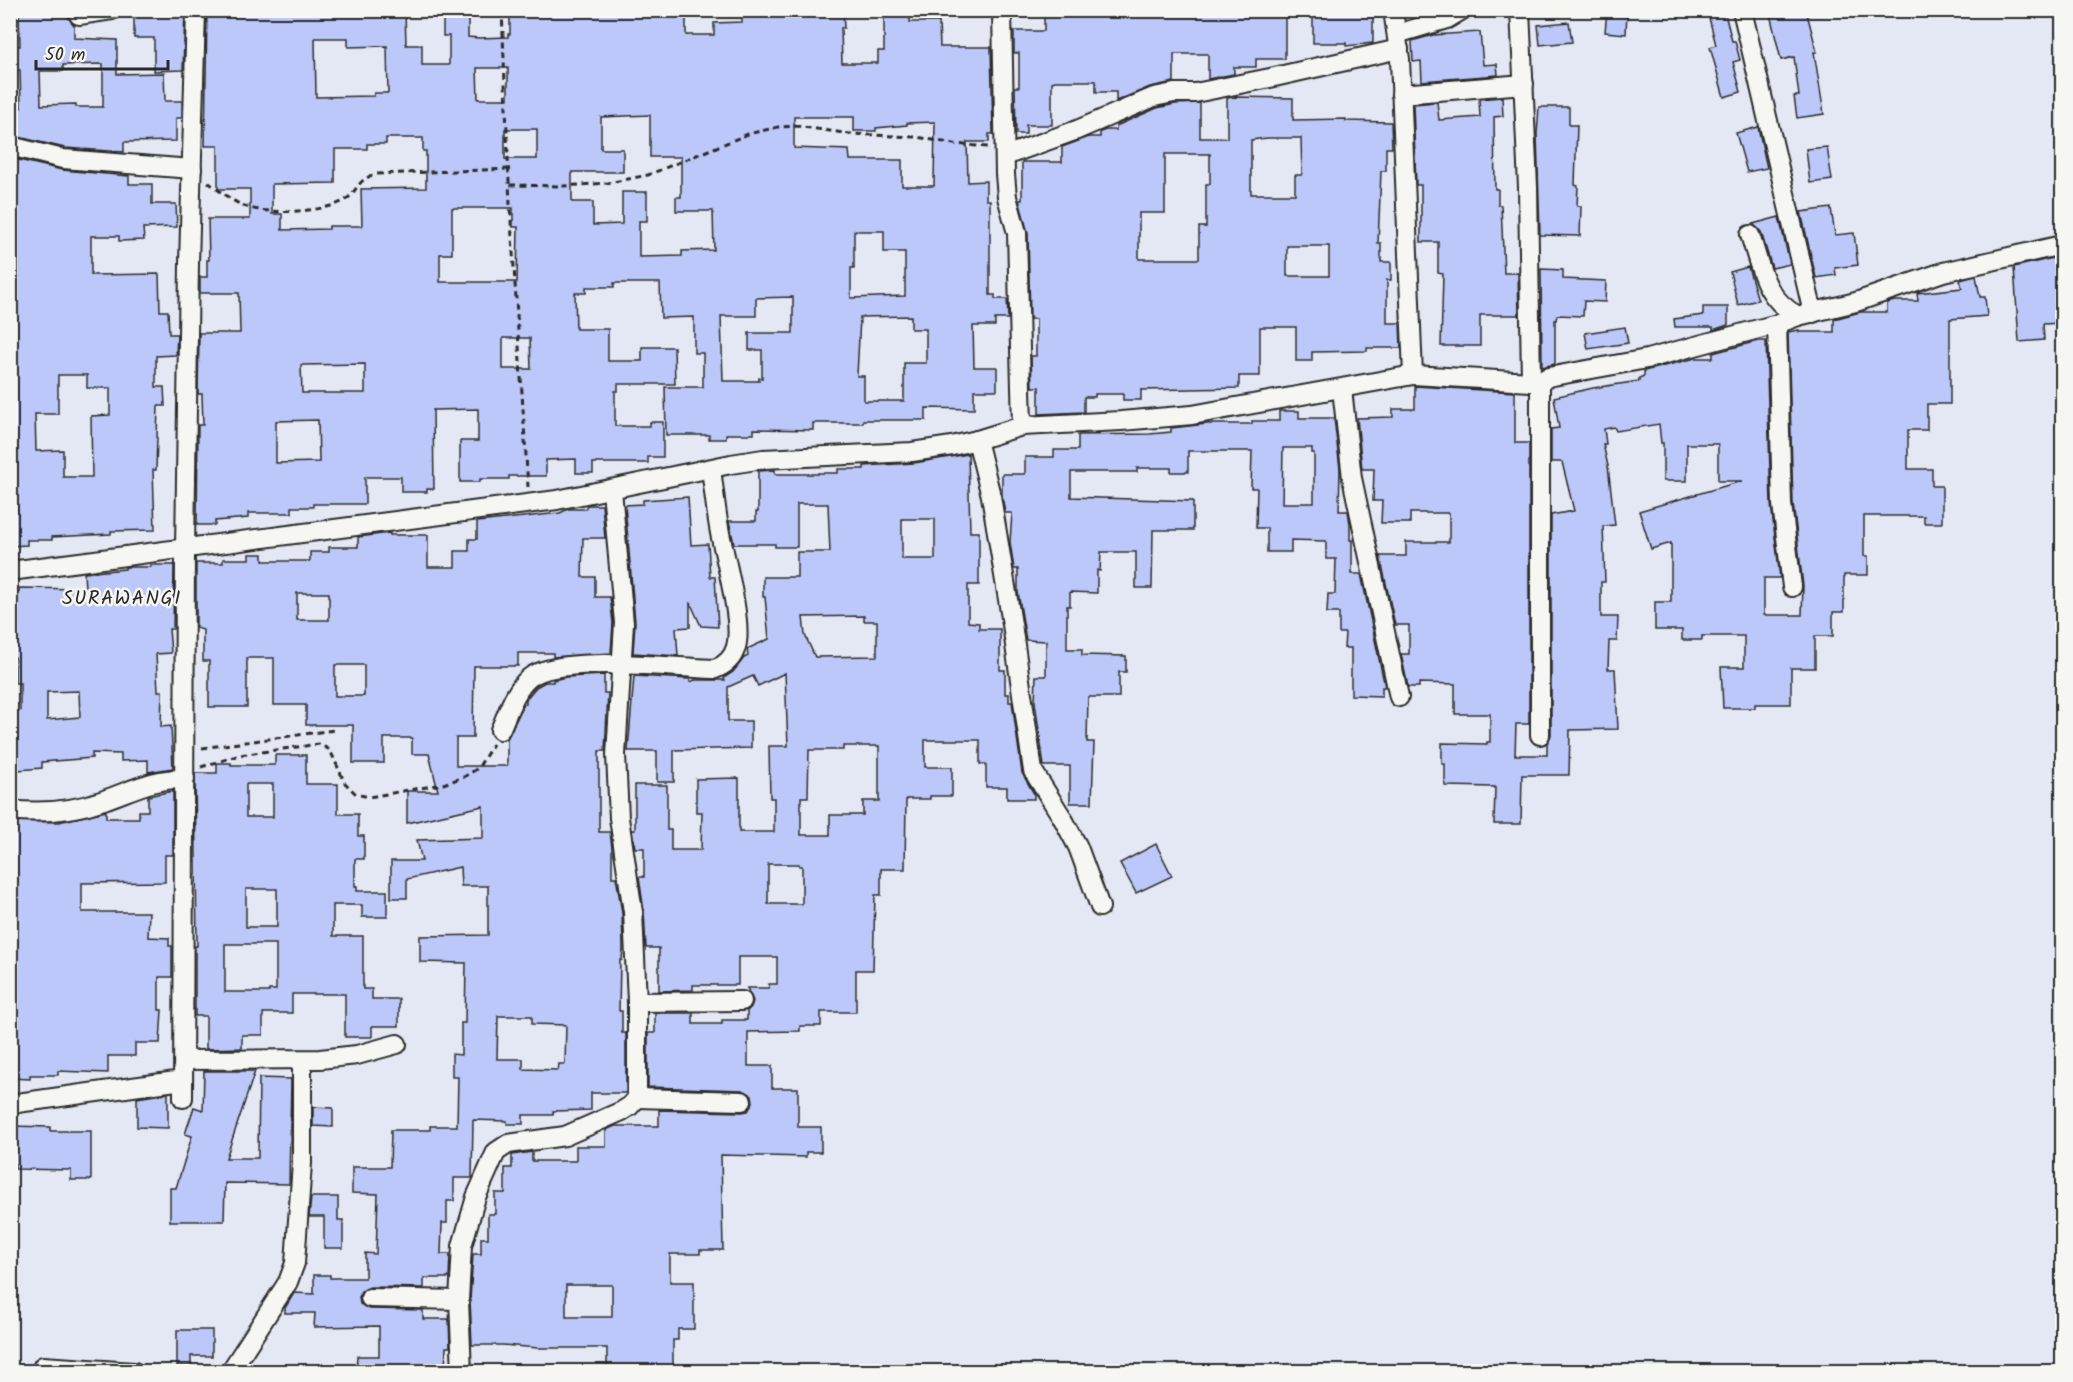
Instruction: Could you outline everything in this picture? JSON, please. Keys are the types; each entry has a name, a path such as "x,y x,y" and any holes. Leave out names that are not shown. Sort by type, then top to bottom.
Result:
{"street":[{"path":"79,15 112,10"},
{"path":"10,1104 183,1089 185,550 196,10"},
{"path":"1002,10 1007,197 1017,233 1022,426"},
{"path":"1393,10 1399,53 1413,375"},
{"path":"1005,152 1077,130 1154,97 1174,93 1195,93 1399,53 1462,10"},
{"path":"1520,10 1524,84 1526,382 1540,735"},
{"path":"1742,10 1806,314"},
{"path":"1401,94 1524,84"},
{"path":"10,146 63,159 192,169"},
{"path":"1750,234 1770,292 1785,309 1806,314"},
{"path":"10,571 529,504 612,490 763,459 912,452 952,446 979,446 1022,426 1192,415 1413,375 1526,382 1647,359 1856,302 1943,272 2062,245"},
{"path":"1777,324 1782,504 1792,587"},
{"path":"1341,389 1352,478 1399,697"},
{"path":"979,446 991,496 1033,771 1078,847 1100,907"},
{"path":"500,730 520,690 537,672 573,665 622,664 715,669 730,661 737,646 737,616 711,469"},
{"path":"462,1371 459,1300 462,1245 476,1197 495,1152 508,1144 565,1136 621,1111 637,1098 637,1002 633,912 619,818 616,755 624,623 612,490"},
{"path":"10,810 38,812 69,809 103,801 151,782 185,765"},
{"path":"637,1002 742,1002"},
{"path":"184,1060 302,1060 357,1055 397,1044"},
{"path":"230,1371 288,1282 295,1263 302,1163 302,1060"},
{"path":"637,1098 742,1101"},
{"path":"370,1298 459,1300"},
{"path":"43,1366 134,1371"}],"path":[{"path":"502,10 529,504"},
{"path":"510,185 608,183 648,175 737,138 778,127 797,126 850,134 917,137 1005,152"},
{"path":"192,169 219,191 246,207 257,210 306,211 349,198 359,183 368,176 377,174 509,169"},
{"path":"185,765 334,730"},
{"path":"185,765 215,761 240,754 319,744 330,750 345,783 356,794 369,797 385,796 464,777 478,768 500,730"}],"building":[{"path":"134,10 185,10 183,70 154,71 154,38 134,38"},
{"path":"207,10 345,10 345,12 405,10 406,45 422,45 422,65 449,65 449,36 443,36 443,10 468,10 468,37 479,38 508,37 510,10 686,12 686,35 714,35 714,23 742,22 742,16 770,16 770,11 843,10 842,63 878,63 878,51 884,51 884,12 910,12 910,22 939,22 940,47 991,47 993,134 989,134 989,142 967,142 968,182 986,181 986,200 990,200 990,295 995,295 995,299 1007,299 1008,319 995,319 995,326 973,326 974,367 997,367 997,390 974,390 974,409 926,408 926,420 813,423 813,430 754,429 754,434 726,434 726,439 709,439 709,435 666,435 665,387 703,387 703,353 694,353 694,317 661,318 660,283 614,283 614,287 586,287 586,293 575,293 576,329 608,329 608,361 642,361 642,347 674,347 675,384 618,384 618,391 615,391 615,426 650,426 650,422 663,422 663,457 648,457 648,463 593,463 593,473 576,473 576,459 546,460 546,476 509,476 509,479 460,482 460,441 478,441 478,409 433,410 434,489 427,489 427,492 401,492 401,477 365,477 365,504 313,504 313,507 292,507 292,513 248,513 248,518 215,521 215,525 197,525 198,425 203,425 202,394 198,394 199,333 240,333 239,293 200,293 200,277 207,277 207,260 209,260 208,219 250,219 250,189 218,189 218,146 205,146","holes":["315,38 348,38 348,47 387,46 388,93 374,93 374,96 316,97","477,68 508,68 508,99 478,99","650,115 650,157 681,157 681,197 676,197 676,211 713,211 714,250 682,251 682,256 639,257 639,221 647,221 647,192 622,192 622,224 593,225 593,202 572,202 572,172 623,172 623,149 601,149 601,117","794,117 854,117 854,131 876,131 876,128 907,125 907,123 935,122 934,186 902,186 902,160 850,160 849,150 794,148","505,129 537,129 537,159 505,159","386,138 423,138 423,151 426,151 426,188 361,189 362,226 282,230 282,214 272,214 272,184 335,183 335,149 367,149 367,144 386,144","452,208 513,208 513,227 518,227 517,282 440,282 440,254 452,254","854,231 884,231 884,252 905,252 905,296 851,298","793,297 793,333 749,333 749,350 762,350 762,378 759,378 759,381 723,381 721,316 756,316 756,298","911,316 911,329 926,329 926,363 904,363 904,401 864,401 864,376 857,376 860,317","503,338 530,338 531,369 503,369","365,364 365,393 302,393 301,365","318,420 319,462 276,463 276,421"]},
{"path":"1044,10 1285,10 1285,59 1256,59 1256,67 1234,67 1234,74 1208,79 1208,54 1174,54 1174,82 1150,87 1116,101 1116,92 1096,92 1096,81 1055,81 1052,82 1052,125 1026,125 1026,134 1016,134 1015,87 1019,87 1019,53 1014,53 1014,31 1044,31"},
{"path":"1313,10 1373,10 1373,43 1346,46 1346,43 1313,43"},
{"path":"1607,10 1627,10 1626,34 1605,32"},
{"path":"1707,10 1724,10 1732,41 1735,41 1740,60 1733,62 1741,92 1724,97 1710,47 1716,45"},
{"path":"1769,10 1806,10 1817,52 1814,52 1824,114 1797,118 1794,96 1799,96 1794,57 1781,60"},
{"path":"69,11 68,17 74,25 74,38 117,40 117,74 164,73 165,101 182,101 182,118 176,118 176,141 124,142 124,152 65,148 10,135 10,108 21,108 20,70 10,70 10,46 20,46 19,13","holes":["103,64 103,107 76,107 76,104 41,105 40,71 63,71 63,65"]},
{"path":"1569,22 1572,42 1540,45 1538,25"},
{"path":"1480,32 1483,65 1497,64 1498,75 1422,81 1421,61 1413,62 1412,41 1433,35"},
{"path":"1502,97 1503,116 1494,117 1495,189 1498,189 1498,205 1501,205 1504,273 1518,273 1519,315 1480,315 1480,346 1441,346 1443,274 1438,273 1438,242 1421,242 1421,185 1416,185 1413,104 1437,102 1439,120 1480,117 1479,99"},
{"path":"1227,98 1293,98 1293,120 1346,119 1346,121 1391,122 1392,148 1386,148 1386,171 1381,171 1378,243 1381,243 1381,262 1391,262 1391,280 1387,280 1387,323 1400,323 1401,348 1312,352 1312,361 1296,361 1296,327 1260,327 1260,376 1239,376 1239,388 1141,390 1141,400 1123,400 1123,394 1095,394 1095,397 1084,397 1084,412 1039,414 1039,387 1032,387 1031,356 1036,356 1036,319 1030,319 1028,233 1019,200 1022,200 1022,162 1062,162 1062,147 1089,137 1100,137 1100,132 1116,130 1116,126 1157,108 1175,104 1200,103 1200,138 1227,138","holes":["1301,138 1302,175 1295,175 1295,194 1251,194 1251,140","1165,154 1210,154 1210,184 1206,184 1206,227 1199,227 1199,259 1139,259 1139,213 1165,213","1287,246 1329,246 1329,276 1287,276"]},
{"path":"1539,107 1569,107 1569,125 1577,125 1575,185 1578,186 1577,206 1581,206 1580,236 1540,235 1537,134"},
{"path":"1758,127 1767,168 1747,172 1736,133"},
{"path":"1827,147 1832,180 1810,183 1806,149"},
{"path":"10,158 62,170 129,176 129,184 152,184 152,204 176,204 177,227 143,228 144,240 119,241 119,236 91,236 91,275 159,274 160,311 168,311 169,334 177,334 176,355 156,356 156,387 164,387 165,406 158,406 156,470 153,470 155,530 111,531 111,534 52,537 52,540 27,540 27,545 10,546 10,415 12,415","holes":["58,375 87,375 87,388 110,388 110,415 91,416 92,477 63,477 63,450 36,451 35,414 58,414"]},
{"path":"1831,208 1835,235 1854,233 1858,265 1835,268 1836,275 1816,278 1801,212"},
{"path":"1779,217 1790,264 1772,268 1761,232 1753,224"},
{"path":"2062,256 2062,323 2043,324 2044,340 2019,342 2014,267"},
{"path":"1748,267 1758,300 1738,305 1730,272"},
{"path":"1541,269 1563,270 1563,279 1606,281 1605,302 1584,301 1583,316 1557,315 1555,364 1542,367"},
{"path":"1976,276 1980,297 1985,297 1987,316 1950,319 1950,404 1927,404 1927,430 1908,430 1908,469 1932,469 1932,486 1942,486 1942,523 1924,523 1924,516 1864,516 1864,556 1868,556 1868,575 1844,575 1844,612 1833,612 1833,636 1815,636 1815,668 1791,668 1791,704 1755,704 1755,708 1723,708 1721,667 1744,667 1744,636 1702,636 1702,640 1682,640 1682,630 1655,630 1655,602 1671,602 1671,543 1651,549 1639,511 1742,481 1718,481 1718,444 1687,444 1687,481 1663,481 1663,443 1661,443 1659,424 1616,431 1614,427 1604,429 1606,444 1603,444 1615,525 1603,526 1605,582 1601,582 1601,617 1618,617 1617,641 1609,641 1608,669 1615,669 1618,729 1570,730 1569,775 1522,775 1521,824 1494,824 1495,787 1445,786 1442,743 1487,744 1490,742 1490,714 1455,714 1455,684 1419,683 1419,687 1408,687 1401,654 1409,654 1409,625 1395,625 1380,556 1406,556 1406,542 1449,542 1449,513 1410,513 1410,523 1381,523 1382,501 1373,501 1374,469 1362,469 1357,418 1393,417 1393,409 1415,409 1415,386 1515,392 1515,443 1529,443 1529,724 1516,724 1515,755 1547,755 1547,743 1551,735 1551,515 1574,511 1562,462 1551,462 1551,429 1559,428 1554,397 1639,381 1639,378 1644,376 1644,371 1696,358 1713,358 1713,353 1766,341 1771,504 1780,578 1764,578 1764,615 1802,615 1803,586 1793,503 1788,332 1799,330 1799,332 1834,332 1834,319 1860,312 1887,312 1887,303 1918,301 1917,293 1962,288 1960,280"},
{"path":"1703,307 1728,307 1728,325 1713,330 1713,327 1675,327 1674,319 1703,315"},
{"path":"1625,327 1628,343 1588,349 1585,333"},
{"path":"1279,411 1299,411 1299,418 1334,418 1340,469 1339,511 1348,511 1350,540 1352,540 1352,574 1361,574 1385,687 1382,687 1382,696 1351,695 1351,648 1344,648 1345,633 1339,633 1339,613 1327,613 1328,594 1335,594 1336,559 1326,559 1326,541 1291,540 1291,552 1267,552 1267,528 1256,528 1257,488 1251,488 1252,451 1188,451 1188,472 1171,472 1171,468 1137,468 1137,472 1071,472 1071,497 1193,501 1193,530 1153,530 1152,588 1136,588 1136,552 1101,552 1100,571 1097,570 1097,593 1070,592 1070,606 1067,606 1067,649 1082,649 1082,655 1126,656 1126,672 1119,672 1119,697 1088,697 1087,742 1094,742 1092,803 1070,803 1070,766 1044,766 1035,702 1036,676 1046,676 1046,641 1026,640 1018,592 1018,569 1014,569 1010,542 1012,513 1005,513 1002,474 1025,474 1025,457 1054,457 1054,450 1078,450 1078,435 1150,434 1171,432 1171,428 1207,424 1252,424 1252,421 1279,421","holes":["1283,448 1312,448 1312,453 1314,453 1314,503 1282,503"]},
{"path":"968,454 970,532 979,532 979,585 968,585 968,622 979,623 979,629 1000,629 1000,670 1005,670 1005,694 1009,694 1009,702 1012,702 1022,773 1034,794 1034,799 1007,799 1007,787 986,787 986,764 980,764 980,740 925,740 925,767 952,767 952,796 906,799 905,869 881,869 881,895 875,895 873,970 856,970 856,1012 821,1012 821,1026 800,1026 800,1031 748,1032 748,1066 772,1066 772,1088 798,1088 798,1127 821,1127 821,1152 806,1152 806,1157 721,1155 723,1250 700,1250 700,1254 670,1254 670,1282 694,1282 694,1329 678,1329 678,1340 673,1340 673,1371 607,1371 607,1348 472,1345 470,1300 473,1254 481,1254 481,1238 488,1238 488,1214 495,1214 495,1193 505,1193 505,1168 512,1168 512,1155 532,1152 532,1161 576,1161 576,1146 606,1146 606,1130 615,1126 659,1126 659,1110 742,1112 748,1111 753,1102 752,1095 742,1090 648,1087 648,1033 655,1033 655,1013 693,1013 693,1024 722,1024 722,1020 747,1020 747,1011 753,1001 747,988 769,988 769,984 777,984 777,957 738,957 738,985 693,985 693,990 659,991 659,948 646,948 639,877 644,877 644,848 635,848 632,830 635,830 635,785 667,785 667,830 671,830 671,850 701,850 702,812 696,812 696,779 739,778 739,832 774,832 774,798 770,798 769,746 788,746 785,673 758,686 753,676 728,687 728,721 751,721 751,748 674,750 674,782 657,782 657,751 628,751 634,676 690,679 690,682 725,680 724,678 748,656 747,649 769,639 765,597 763,597 763,577 797,577 797,552 830,552 828,504 797,504 797,547 775,547 775,544 734,544 729,521 756,521 758,471 775,470 775,474 838,473 838,469 864,469 864,466 914,463","holes":["902,519 935,519 935,559 902,559","864,616 864,621 877,621 877,656 815,657 805,635 803,617","843,746 879,746 879,801 863,801 863,815 830,815 830,835 801,835 801,797 808,797 809,750 843,750","768,864 799,864 802,866 802,904 768,904","566,1285 612,1285 612,1317 566,1317"]},
{"path":"688,497 691,545 708,544 710,577 715,577 718,627 701,626 690,602 690,627 676,628 678,656 633,653 635,622 625,505 643,504 643,500"},
{"path":"587,505 602,505 605,538 583,538 582,577 595,577 595,597 610,597 613,623 611,653 553,657 553,653 518,653 518,666 474,666 473,738 456,738 456,766 507,766 507,739 526,704 526,699 536,687 545,682 553,682 553,680 566,677 604,675 604,693 608,693 605,751 599,751 599,832 610,832 612,877 616,877 622,913 623,948 622,960 620,960 619,1011 622,1011 622,1033 626,1033 626,1093 591,1093 591,1110 553,1111 553,1115 523,1115 523,1124 473,1120 472,1178 454,1178 454,1201 447,1201 447,1223 442,1223 441,1254 450,1254 449,1278 424,1278 424,1288 370,1287 361,1292 359,1297 360,1304 369,1309 423,1310 423,1319 449,1319 450,1347 446,1347 445,1371 356,1371 357,1356 379,1356 379,1326 314,1327 315,1313 285,1313 285,1308 294,1293 314,1294 314,1275 330,1275 330,1278 365,1278 365,1253 376,1254 378,1194 352,1193 352,1167 390,1167 391,1130 430,1130 430,1126 457,1126 458,1077 452,1077 452,1054 461,1055 461,1023 465,1023 466,963 420,962 420,936 488,935 488,886 461,886 460,867 407,879 407,898 391,898 391,861 422,861 417,840 483,838 483,806 407,823 407,791 438,791 429,754 412,754 412,738 384,738 384,763 353,763 353,725 306,725 306,705 274,705 274,658 247,658 247,707 209,707 209,661 203,661 203,630 196,628 196,563 223,563 223,559 249,559 249,554 263,554 263,561 310,561 310,552 329,552 329,547 358,547 358,537 390,533 390,535 428,535 428,567 455,567 455,551 469,551 469,539 477,539 477,522 560,513 568,509 585,509","holes":["297,593 329,593 329,620 297,620","335,665 364,665 364,696 335,696","498,1016 532,1016 532,1024 566,1025 565,1064 559,1064 558,1070 523,1069 523,1059 497,1059"]},
{"path":"151,565 174,565 173,629 169,629 171,653 156,654 158,691 162,691 161,727 171,726 173,768 148,772 148,760 121,761 121,754 92,753 92,758 42,762 42,768 10,769 10,711 20,711 20,683 15,683 15,657 10,657 10,592 19,592 19,588 85,589 84,573 125,569 125,567 151,567","holes":["79,691 80,717 47,720 47,692"]},
{"path":"275,755 306,755 306,784 338,784 338,814 358,814 358,836 364,836 364,859 355,859 355,886 357,886 357,891 387,891 387,917 362,917 362,905 333,905 333,936 363,936 363,989 372,989 372,999 399,999 399,1026 372,1026 372,1037 345,1037 345,994 292,994 292,1013 263,1013 263,1035 242,1035 242,1048 206,1049 206,1016 195,1016 195,946 197,946 195,773 217,773 217,763 275,765","holes":["246,784 273,784 273,817 246,817","246,889 277,889 277,927 246,927","225,944 276,944 276,990 225,992"]},
{"path":"173,791 173,855 165,855 165,882 82,883 82,912 149,912 148,937 169,938 169,946 172,946 172,977 159,977 159,1010 162,1010 160,1043 135,1043 135,1056 108,1056 108,1073 58,1071 58,1075 30,1075 30,1079 10,1078 10,821 59,822 106,811 106,818 139,818 139,811 148,811 148,796"},
{"path":"1156,844 1172,876 1136,893 1120,863"},
{"path":"204,1071 255,1071 226,1158 258,1158 259,1078 291,1079 289,1184 225,1183 224,1221 170,1221 170,1188 176,1188 192,1136 185,1134 194,1107 203,1110"},
{"path":"168,1093 168,1128 137,1127 137,1098"},
{"path":"313,1107 333,1108 333,1127 313,1126"},
{"path":"10,1126 50,1127 50,1131 91,1131 91,1180 71,1180 71,1170 15,1169 15,1152 10,1152"},
{"path":"311,1197 338,1197 338,1220 343,1220 343,1248 324,1248 324,1217 309,1217"},
{"path":"177,1330 212,1330 212,1356 191,1356 191,1366 177,1366"}],"district":[{"name":"SURAWANGI","path":"122,597"}]}
